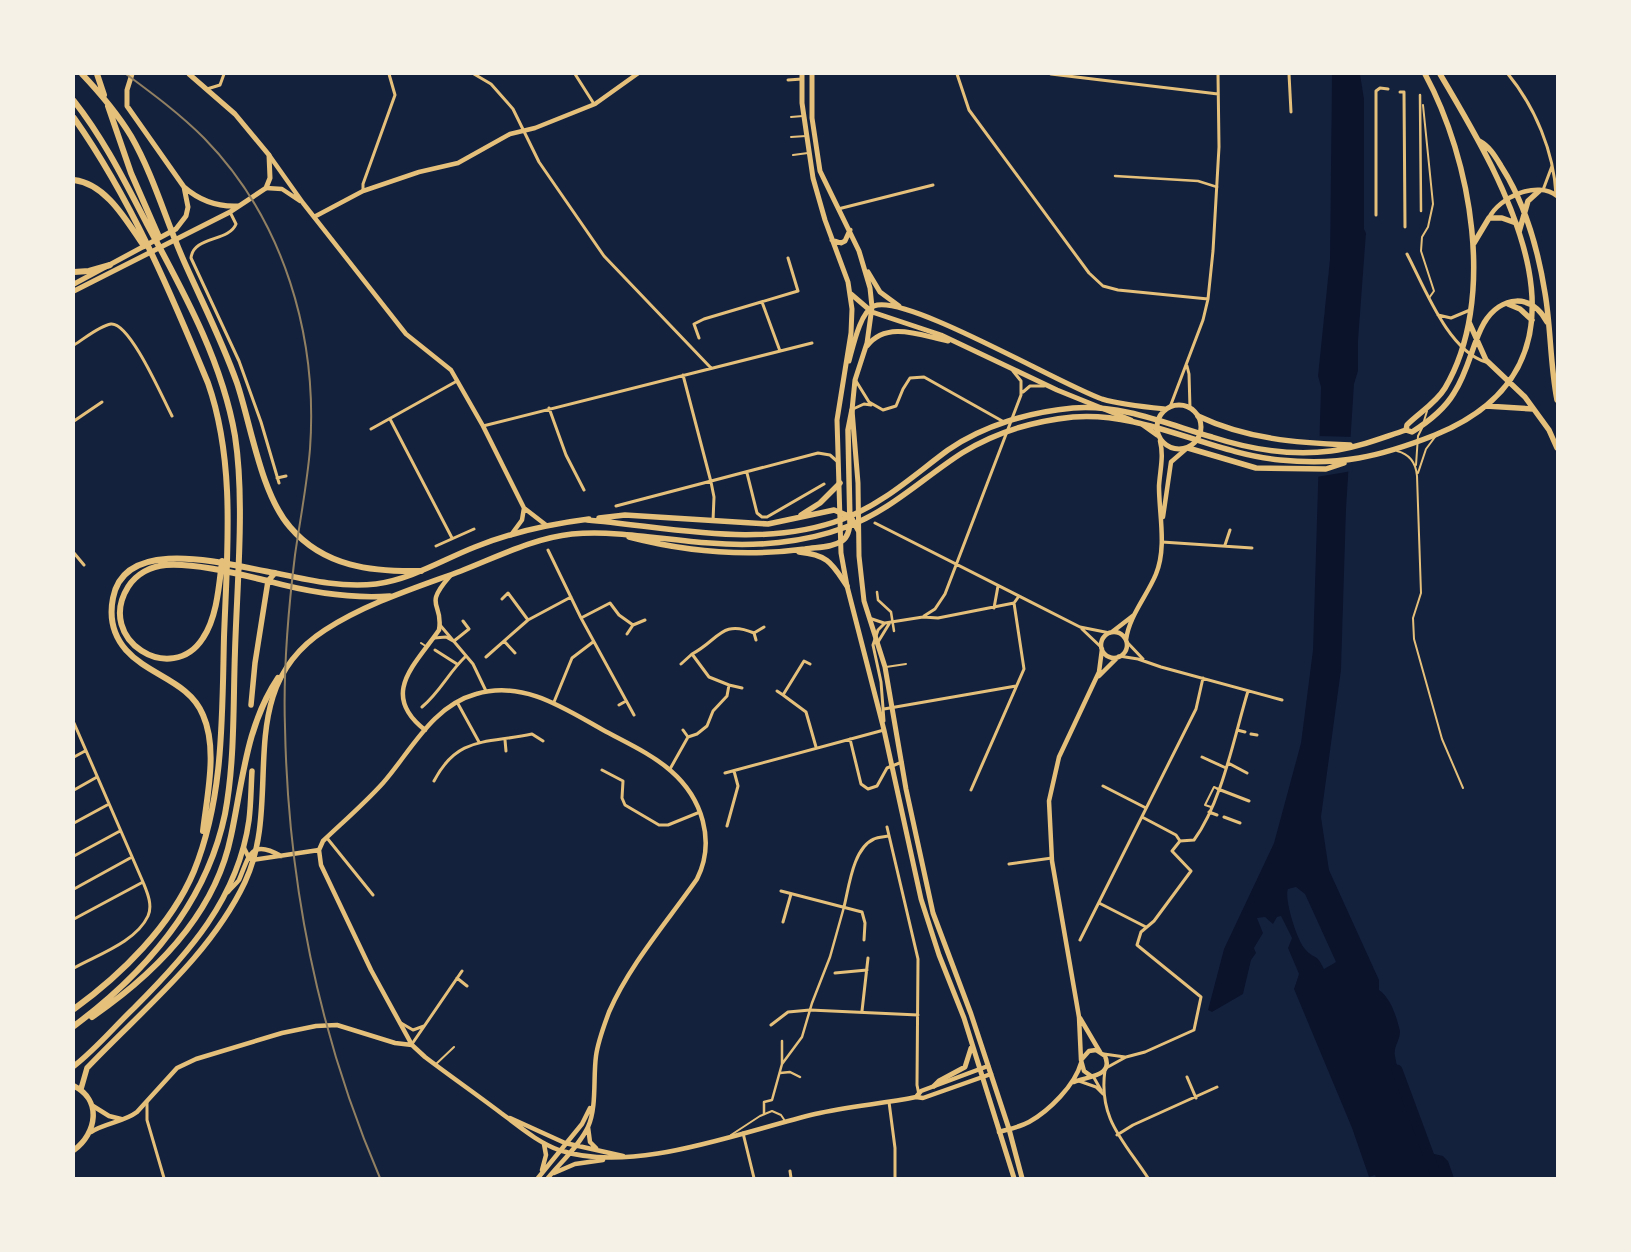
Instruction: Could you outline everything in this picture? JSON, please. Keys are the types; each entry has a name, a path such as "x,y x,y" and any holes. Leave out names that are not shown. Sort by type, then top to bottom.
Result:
{"highway":[{"path":"82,74 106,100 131,136 186,267 220,337 237,384 266,482 284,519 301,538 321,553 344,564 362,569 421,571"},
{"path":"74,1028 126,984 163,945 194,896 204,876 224,816 233,732 239,528 237,462 231,417 220,378 205,337 147,212 97,74"},
{"path":"1406,430 1407,425 1444,389 1462,346 1469,322 1474,244 1462,169 1448,120 1425,74"},
{"path":"1187,449 1256,468 1326,469 1393,450 1438,434 1486,406 1508,382 1527,346 1532,320 1533,304 1528,266 1508,198 1479,141 1442,77"},
{"path":"74,101 113,158 187,300"},
{"path":"74,118 111,176 154,259 188,334 216,407 223,446 226,518 221,738 216,789 202,850 189,881 157,930 121,969 74,1009"},
{"path":"1479,141 1490,149 1510,179 1524,213 1545,292 1557,400"},
{"path":"74,180 80,181 101,192 120,212 154,259"},
{"path":"1519,234 1524,213 1531,197 1541,191"},
{"path":"1474,244 1489,218 1502,218 1516,223"},
{"path":"74,272 112,268"},
{"path":"587,520 696,533 772,534 807,530 844,519 873,505 950,449 975,435 1004,422 1042,412 1076,408 1112,410 1150,417 1248,447 1276,451 1329,452 1406,430 1412,432 1436,415 1454,394 1473,355 1486,320 1508,304 1519,299 1533,304 1542,311 1547,322"},
{"path":"1508,304 1520,310 1532,320"},
{"path":"1469,322 1489,363 1525,397 1549,430 1557,448"},
{"path":"1486,406 1534,409"},
{"path":"621,535 649,542 711,552 737,554 790,551 830,546 841,542 848,533 851,517 848,430 852,410"},
{"path":"1198,416 1224,428 1250,435 1304,443 1357,445"},
{"path":"74,1028 104,1009 152,969 174,947 204,906 219,875 231,838 240,781 252,731 269,692 288,663 311,640 336,623 397,595 541,540 574,534 649,536 735,545 775,542 844,528 885,509 966,450 1011,430 1060,419 1079,417 1112,418 1148,425 1244,455 1303,462 1346,462"},
{"path":"797,518 820,503 840,483"},
{"path":"202,850 210,757 204,715 193,698 185,690 128,652 117,639 110,613 113,596 119,583 124,576 144,562 173,558 204,561 309,581 365,585 396,580 475,547 511,535 546,526 625,515 768,524 830,510 841,512 851,517 858,530"},
{"path":"226,518 216,604 209,628 203,639 189,652 169,658 153,657 138,650 127,639 120,622 122,597 131,582 148,570 157,567 167,565 202,569 250,577 307,590 356,597 397,595"},
{"path":"790,551 812,554 830,561 847,586"},
{"path":"251,705 255,663 268,581 278,574"},
{"path":"81,1089 87,1068 201,949 234,904 250,858 255,851 266,724 278,678"},
{"path":"74,1066 187,953 210,923 225,895 243,843 249,821 252,771"},
{"path":"74,1086 81,1089 93,1106 91,1132 83,1143 74,1150"}],"main road":[{"path":"132,74 126,98 131,114 184,187 192,194 219,206 240,204"},
{"path":"74,284 230,212 264,189 270,178 269,155 235,114 189,74"},
{"path":"812,74 812,118 817,157 825,183 880,292 906,309 1094,396 1134,406 1168,408 1177,405 1190,408 1198,416 1201,423 1200,436 1187,449 1172,449 1160,441 1157,435 1157,421 1168,408"},
{"path":"802,77 808,153 817,197 849,290 852,320 838,420 841,542 847,586 884,730 921,899 939,955 964,1018 1014,1178"},
{"path":"74,291 176,229 186,216 188,207 184,187"},
{"path":"832,240 841,243 845,241 850,230"},
{"path":"864,263 871,310 865,348 855,380 852,410 857,469 861,582 868,617 876,635 885,667 902,762 933,913 967,1002 1009,1129 1022,1178"},
{"path":"849,290 871,310 941,335 1057,390 1136,422 1157,435"},
{"path":"843,380 862,321 871,310 891,306 906,309"},
{"path":"865,348 879,335 894,331 910,332 954,342"},
{"path":"934,1086 939,1081 965,1067 969,1060 972,1046"}],"street":[{"path":"206,89 220,84 224,74"},
{"path":"363,190 363,184 396,95 390,74"},
{"path":"474,74 491,84 513,110 539,162 604,256 711,368"},
{"path":"574,74 595,104"},
{"path":"314,217 363,190 412,174 458,163 510,134 535,128 595,104 637,74"},
{"path":"957,74 969,110 1089,273 1103,286 1118,290 1208,299"},
{"path":"1051,74 1218,94"},
{"path":"1168,408 1187,365 1203,320 1208,299 1217,187 1218,74"},
{"path":"1289,74 1291,112"},
{"path":"1489,218 1494,208 1516,195 1530,191 1541,191 1557,195 1553,165 1530,105 1508,74"},
{"path":"788,80 802,77"},
{"path":"1376,214 1376,91 1380,88 1388,88"},
{"path":"1400,92 1404,92 1405,227"},
{"path":"1420,95 1421,211"},
{"path":"269,155 303,203 406,334 444,363 457,381 483,426 524,508 546,526"},
{"path":"1541,191 1553,165"},
{"path":"1115,176 1198,180 1217,187"},
{"path":"838,210 933,185"},
{"path":"264,189 285,190 303,203"},
{"path":"230,212 236,224 232,230 197,247 192,252 191,258 239,361 261,422 279,483"},
{"path":"1407,254 1447,331 1473,355 1489,363"},
{"path":"699,338 694,324 704,319 798,291 788,258"},
{"path":"762,302 780,351"},
{"path":"1438,315 1451,318 1470,310"},
{"path":"74,345 106,326 116,324 122,328 134,343 172,416"},
{"path":"483,426 812,343"},
{"path":"923,617 940,602 1021,395 1020,378 1003,364"},
{"path":"1187,365 1190,408"},
{"path":"683,375 712,482 714,497 713,522"},
{"path":"852,410 864,404 890,410 896,406 910,378 924,377 1009,425"},
{"path":"855,380 871,405"},
{"path":"371,429 457,381"},
{"path":"1021,395 1033,385 1057,390"},
{"path":"74,421 102,402"},
{"path":"549,408 566,456 584,490"},
{"path":"390,419 452,538"},
{"path":"1096,679 1125,651 1126,640 1135,614 1158,572 1162,542 1159,489 1163,452 1160,441"},
{"path":"1162,523 1169,468 1175,457 1187,449"},
{"path":"616,506 812,455 830,455 839,462"},
{"path":"747,473 759,516 766,517 824,484"},
{"path":"277,478 286,476"},
{"path":"807,494 810,499"},
{"path":"511,535 522,520 524,508"},
{"path":"875,524 1080,627 1109,656 1145,661 1282,700"},
{"path":"436,546 474,529"},
{"path":"1225,546 1230,530"},
{"path":"1162,542 1252,548"},
{"path":"548,550 593,642 634,715"},
{"path":"74,553 84,565"},
{"path":"451,575 439,589 435,598 440,625 479,673 486,691"},
{"path":"994,608 998,586"},
{"path":"877,592 878,600 891,612 891,623 894,631"},
{"path":"502,599 508,594 528,620"},
{"path":"971,790 1024,669 1014,604 1019,596"},
{"path":"486,657 528,620 571,597"},
{"path":"607,597 619,615 633,625"},
{"path":"581,618 610,602"},
{"path":"868,617 884,623 891,623 923,617 938,618 1014,604"},
{"path":"1104,1095 1092,1076 1084,1071 1081,1062 1080,1016 1052,858 1049,801 1053,777 1064,744 1096,679 1101,664 1103,639 1135,614"},
{"path":"627,634 633,625 645,620"},
{"path":"454,641 469,629 463,621"},
{"path":"725,773 884,730 884,709 874,645 876,635 884,623"},
{"path":"878,642 891,623"},
{"path":"425,730 405,709 401,690 406,677 434,638 440,625"},
{"path":"681,664 692,654 710,644 724,629 736,627 754,633 764,627"},
{"path":"1080,627 1121,634 1145,661"},
{"path":"754,633 756,640"},
{"path":"434,638 446,637 454,641"},
{"path":"504,641 515,653"},
{"path":"554,702 572,658 593,642"},
{"path":"435,650 457,664"},
{"path":"692,654 709,677 742,688"},
{"path":"422,707 438,694 457,664 466,656"},
{"path":"783,695 804,660 810,664"},
{"path":"1080,940 1196,709 1203,678"},
{"path":"670,769 688,737 707,726 713,711 727,696 729,685"},
{"path":"884,709 1016,686"},
{"path":"598,1150 590,1142 588,1127 596,1054 616,998 702,870 706,835 700,812 686,787 670,769 554,702 520,692 486,691 457,702 437,717 383,782 327,838 319,850 320,865 371,970 412,1045 435,1065 544,1142 559,1150 607,1159"},
{"path":"776,691 806,712 816,747"},
{"path":"1142,817 1164,828 1180,841 1194,840 1209,812 1228,763 1248,691"},
{"path":"620,706 626,701"},
{"path":"457,702 479,742"},
{"path":"74,725 149,897 148,915 136,932 74,968"},
{"path":"682,730 688,737"},
{"path":"1236,730 1245,732"},
{"path":"434,781 454,753 479,742 505,740 532,734 543,741"},
{"path":"1251,734 1257,735"},
{"path":"850,739 861,784 864,787 871,789 877,786 891,764 902,762"},
{"path":"505,740 506,751"},
{"path":"74,757 86,751"},
{"path":"1202,757 1226,768"},
{"path":"1228,763 1247,773"},
{"path":"602,770 622,781 622,798 625,805 659,825 668,825 700,812"},
{"path":"728,826 738,786 734,771"},
{"path":"74,790 97,777"},
{"path":"1103,786 1146,808"},
{"path":"1218,789 1249,801"},
{"path":"74,824 109,804"},
{"path":"1209,812 1217,815"},
{"path":"1224,818 1240,823"},
{"path":"887,827 918,959 918,1096"},
{"path":"74,856 120,831"},
{"path":"782,1064 802,1038 810,1010 830,957 862,850 873,839 889,836"},
{"path":"327,838 373,895"},
{"path":"999,1132 1030,1122 1075,1082 1100,1075 1106,1069 1126,1057 1145,1052 1194,1030 1201,997 1137,945 1138,938 1146,927 1154,921 1190,871 1172,851 1180,841"},
{"path":"243,843 250,858"},
{"path":"255,851 268,850 282,856"},
{"path":"250,858 309,853 319,850"},
{"path":"74,889 132,857"},
{"path":"225,895 238,881 250,858"},
{"path":"1009,864 1052,858"},
{"path":"74,919 143,882"},
{"path":"781,891 862,912 865,923 864,940"},
{"path":"783,922 791,894"},
{"path":"1099,903 1146,927"},
{"path":"862,1011 868,958"},
{"path":"835,973 867,970"},
{"path":"412,1045 462,971"},
{"path":"457,978 467,986"},
{"path":"771,1026 788,1012 810,1010 918,1015"},
{"path":"1080,1016 1107,1060 1104,1095 1109,1118 1117,1135 1148,1178"},
{"path":"401,1023 413,1030 424,1026"},
{"path":"91,1132 104,1124 131,1117 177,1068 196,1059 282,1033 318,1026 342,1025 395,1043 412,1045"},
{"path":"764,1114 764,1102 772,1100 780,1073 782,1041"},
{"path":"1075,1082 1081,1062 1089,1051 1126,1057"},
{"path":"918,1096 934,1086 988,1066"},
{"path":"780,1073 790,1072 800,1077"},
{"path":"550,1176 575,1164 674,1150 837,1110 918,1096 991,1074"},
{"path":"1187,1077 1196,1098"},
{"path":"1075,1082 1096,1087 1104,1095"},
{"path":"1117,1135 1133,1125 1218,1088"},
{"path":"147,1101 147,1120 164,1178"},
{"path":"889,1102 895,1148 895,1178"},
{"path":"538,1178 582,1124 592,1104"},
{"path":"93,1106 109,1116 123,1119"},
{"path":"503,1114 565,1143 629,1156"},
{"path":"550,1176 588,1127"},
{"path":"743,1132 754,1178"},
{"path":"542,1171 546,1155 544,1142"},
{"path":"790,1171 791,1178"}],"lane":[{"path":"1423,105 1432,204 1428,228 1422,237 1421,251 1434,291 1429,298"},
{"path":"790,117 804,116"},
{"path":"791,137 806,136"},
{"path":"793,155 808,153"},
{"path":"1428,406 1418,441 1416,468 1421,593 1413,618 1414,639 1442,739 1463,788"},
{"path":"1417,476 1427,447 1438,434"},
{"path":"1393,450 1405,454 1416,468"},
{"path":"421,643 427,647"},
{"path":"885,667 906,664"},
{"path":"435,1065 454,1046"},
{"path":"729,1136 764,1114 775,1111 781,1115 785,1122"}],"water":[{"path":"1332,74 1360,74 1364,99 1364,229 1366,233 1358,341 1358,371 1354,384 1346,509 1341,670 1321,817 1329,870 1379,980 1379,990 1389,1002 1398,1022 1400,1035 1395,1048 1395,1056 1413,1117 1426,1152 1443,1156 1448,1161 1454,1178 1376,1178 1375,1175 1369,1177 1352,1128 1294,989 1299,974 1288,948 1292,938 1281,916 1277,917 1273,924 1265,917 1257,918 1263,933 1254,948 1256,953 1251,960 1243,994 1212,1012 1208,1010 1224,949 1274,843 1301,743 1313,650 1321,387 1318,376 1330,259","holes":["1296,887 1305,894 1336,962 1324,969 1317,958 1302,945 1295,930 1288,901 1288,889"]}],"pier":[{"path":"1317,436 1353,437 1352,471 1316,477"}],"waterway":[{"path":"1397,1070 1437,1178"}],"railway":[{"path":"126,74 195,129 232,170 255,205 275,243 290,282 301,323 308,364 311,407 310,449 292,576 288,619 285,663 287,785 300,901 324,1014 340,1070 380,1178"}]}
